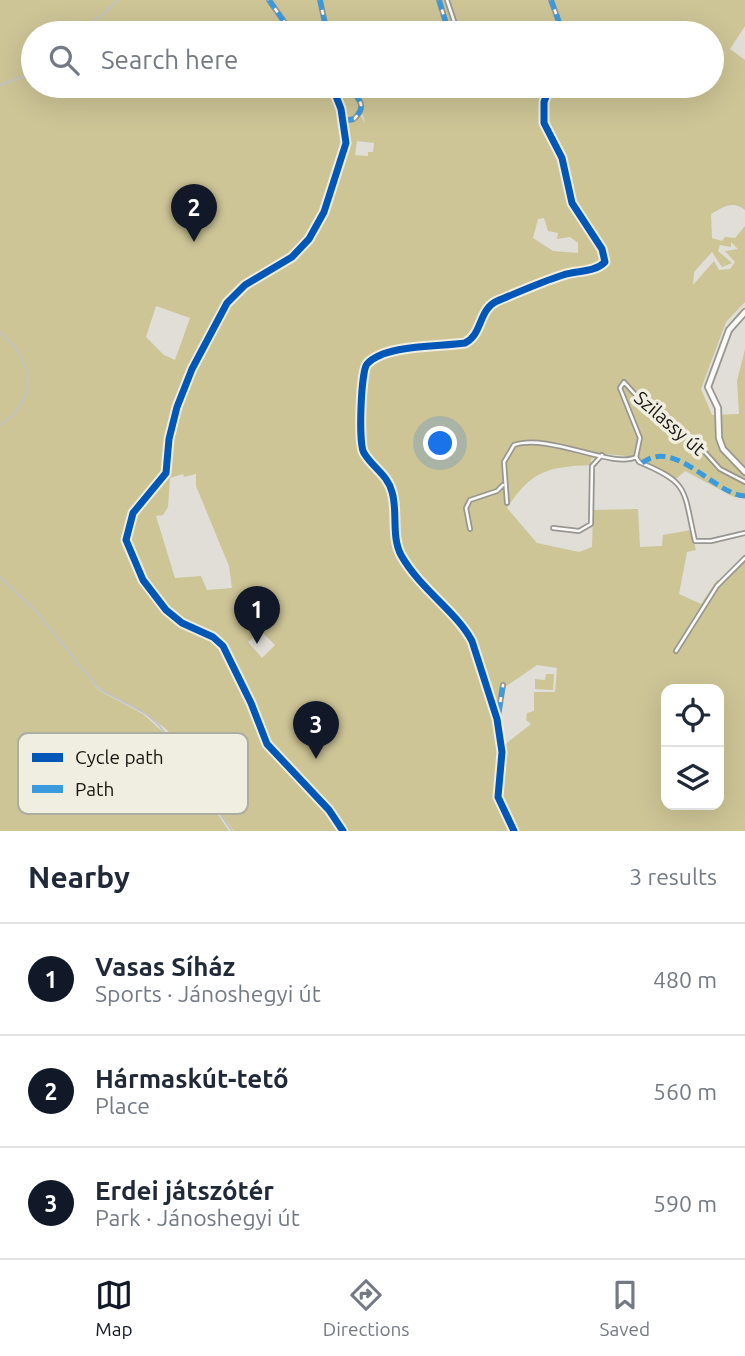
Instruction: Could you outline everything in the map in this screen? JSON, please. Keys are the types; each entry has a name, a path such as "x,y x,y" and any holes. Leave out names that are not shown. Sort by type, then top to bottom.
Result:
{"street":[{"path":"270,0 284,21"},
{"path":"320,0 324,21"},
{"path":"439,0 445,21"},
{"path":"447,0 454,21"},
{"path":"551,0 559,21"},
{"path":"336,98 344,121 344,153 321,220 292,257 245,285 227,303 192,369 177,407 169,439 166,473 133,513 126,540 143,580 162,606 176,619 213,637 223,646 251,703 267,744 329,810 343,831"},
{"path":"344,121 354,119 362,107 359,98"},
{"path":"514,831 498,797 502,752 497,719 466,630 421,584 398,547 392,489 363,452 364,372 373,360 399,351 468,341 474,336 483,311 496,302 567,273 595,269 605,262 602,249 572,203 564,164 544,123 546,98"},
{"path":"745,312 729,330 708,387 718,408 719,438 723,449 745,472"},
{"name":"Szilassy út","path":"636,457 640,438 620,388 624,382 642,402 686,433 720,468 745,482"},
{"path":"507,503 504,462 510,448 522,442 555,444 602,456 630,460 636,457 639,462 676,480 683,493 695,541 711,541 745,533"},
{"path":"553,528 579,531 591,524 592,466 602,456"},
{"path":"470,529 466,508 470,500 497,491 504,485"},
{"path":"676,651 717,586 745,558"},
{"path":"497,719 503,685"}],"shaded area":[{"path":"0,0 745,0 745,26 730,49 745,60 745,210 732,205 711,214 712,238 722,241 725,237 735,238 745,226 745,302 726,322 701,389 712,415 739,414 737,381 745,349 745,498 734,497 685,471 676,479 636,457 597,453 598,457 591,459 591,465 552,469 533,478 507,508 537,543 579,552 592,547 593,510 638,509 640,547 662,546 663,535 691,530 696,550 687,552 679,594 701,604 717,580 722,582 745,560 745,831 234,831 221,814 248,814 248,733 169,733 146,714 101,689 81,666 98,690 143,714 164,733 18,733 18,814 218,814 229,831 0,831","holes":["340,115 349,118 363,115 365,124 361,116 346,124 345,160 341,160 343,134","357,141 374,143 373,152 368,152 368,156 355,155","544,218 548,231 558,233 557,239 570,237 578,243 578,253 553,251 533,238 538,219","731,242 738,249 725,251 735,262 730,269 719,270 714,261 693,285 694,272 712,252 722,267 732,263 718,251 720,245 731,247","156,306 190,318 175,360 164,355 146,337","183,474 184,477 196,474 196,486 229,566 232,588 207,590 201,576 175,578 156,516 163,515 168,507 170,478","261,631 275,645 262,658 248,642","537,665 557,668 555,692 534,692 534,711 527,713 526,720 531,724 503,746 500,720 505,687"]},
{"path":"546,674 554,674 553,690 535,689 535,679 545,680"}],"railway":[{"path":"93,21 118,0"},
{"path":"0,85 21,77"},
{"path":"0,332 20,355 27,379 22,403 13,415 0,425"},
{"path":"0,577 37,612 99,689 145,713 165,733"},
{"path":"220,814 232,831"}],"marked path":[{"path":"269,0 284,21"},
{"path":"320,0 324,21"},
{"path":"439,0 445,21"},
{"path":"551,0 559,21"},
{"path":"344,121 354,119 361,109 357,98"},
{"path":"642,463 655,457 668,457 695,469 721,487 745,496"},
{"path":"499,712 503,685"}],"cycle path":[{"path":"337,98 346,143 324,212 309,239 292,257 245,285 227,303 192,369 177,407 169,439 166,473 133,513 126,540 143,580 166,610 182,623 213,637 223,646 251,703 267,744 329,810 343,831"},
{"path":"514,831 498,797 502,752 497,719 472,641 457,620 418,579 401,555 396,540 394,499 390,486 367,458 362,447 361,408 365,369 375,358 399,350 465,343 475,334 487,310 497,301 568,273 596,268 605,262 602,249 572,203 562,158 544,123 546,98"}],"place":[{"name":"Hármaskút-tető","path":"194,242"},
{"name":"Vasas Síház","path":"257,644"},
{"name":"Erdei játszótér","path":"316,759"}]}
